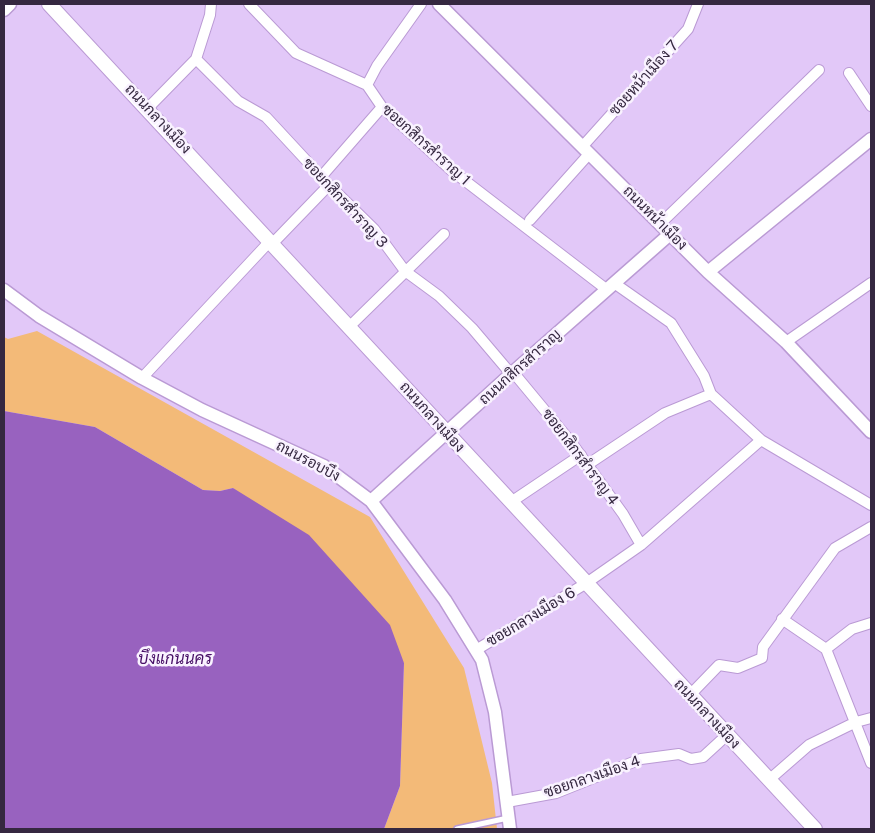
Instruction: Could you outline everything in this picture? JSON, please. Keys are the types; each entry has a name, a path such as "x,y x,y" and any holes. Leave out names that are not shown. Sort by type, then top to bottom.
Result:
{"main road":[{"name":"ถนนกลางเมือง","path":"49,4 148,108 350,326 447,434 815,829"}],"street":[{"path":"4,10 10,4"},
{"path":"148,108 196,59 210,15 211,4"},
{"path":"249,4 296,53 367,85 377,66 421,4"},
{"name":"ถนนหน้าเมือง","path":"439,4 708,272 786,342 871,432"},
{"name":"ซอยหน้าเมือง 7","path":"530,220 585,150 688,29 698,4"},
{"name":"ซอยกสิกรสำราญ 3","path":"196,59 238,101 266,117 321,177 374,229 405,271 438,296 472,328 512,373"},
{"path":"660,224 819,70"},
{"path":"848,73 871,106"},
{"name":"ซอยกสิกรสำราญ 1","path":"367,85 382,107 450,170 610,286 671,323 704,376 711,394"},
{"path":"321,177 382,107"},
{"path":"708,272 871,140"},
{"path":"142,378 329,185"},
{"path":"350,326 444,234"},
{"name":"ถนนกสิกรสำราญ","path":"371,501 512,373 670,234"},
{"path":"786,342 871,284"},
{"name":"ถนนรอบบึง","path":"4,290 39,316 142,378 202,410 324,466 371,501 445,600 482,660 495,712 509,824"},
{"name":"ซอยกสิกรสำราญ 4","path":"512,373 581,455 623,514 641,545"},
{"path":"588,466 665,413 711,394 761,440 871,505"},
{"name":"ซอยกลางเมือง 6","path":"476,650 586,584 641,545 761,440"},
{"path":"510,502 581,455"},
{"path":"690,695 719,665 738,668 762,658 763,647 782,618 836,548 871,527"},
{"path":"782,618 826,649 871,763"},
{"path":"826,649 852,629 871,623"},
{"path":"770,779 809,745 856,722 871,718"},
{"name":"ซอยกลางเมือง 4","path":"507,802 556,793 641,759 678,754 691,759 703,758 726,735"}],"lane":[{"path":"457,829 509,824"}],"shaded area":[{"path":"37,331 370,517 464,668 492,783 497,829 384,829 400,786 404,663 233,488 220,491 203,490 95,427 4,411 4,337 8,339"}],"water":[{"name":"บึงแก่นนคร","path":"4,411 95,427 203,490 220,491 233,488 309,535 390,625 404,663 400,786 384,829 4,829"}]}
